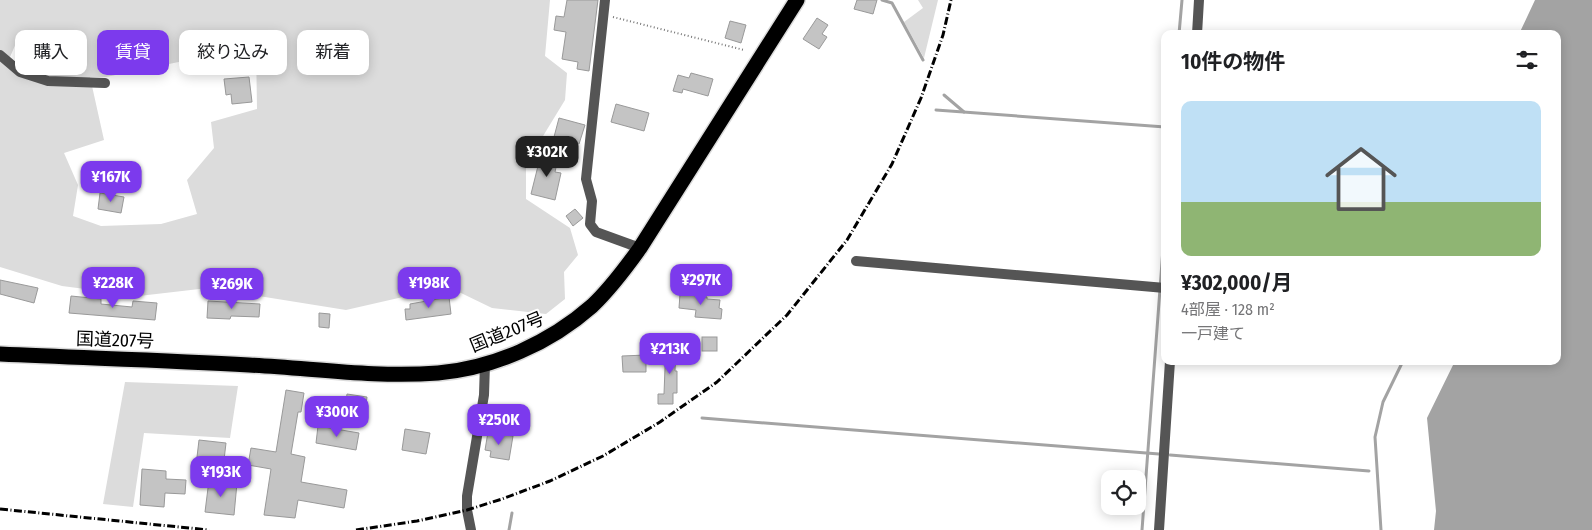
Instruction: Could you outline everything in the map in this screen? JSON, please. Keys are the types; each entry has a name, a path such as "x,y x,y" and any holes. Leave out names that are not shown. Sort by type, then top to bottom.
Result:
{"highway":[{"name":"国道207号","path":"0,354 250,365 383,374 439,373 486,364 530,347 562,330 592,306 619,277 640,248 797,0"}],"street":[{"path":"605,0 586,179 592,201 590,224 596,232 640,248"},
{"path":"1197,30 1200,0"},
{"path":"0,55 20,72 48,81 105,83"},
{"path":"856,261 1161,288"},
{"path":"471,530 467,510 467,496 484,395 486,364"},
{"path":"1159,530 1170,365"}],"path":[{"path":"603,15 744,50"}],"shaded area":[{"path":"0,0 550,0 545,56 567,73 565,100 526,164 526,199 570,228 578,255 564,272 565,299 546,314 492,308 461,293 416,294 346,310 208,288 139,296 62,286 0,267","holes":["97,30 169,30 169,64 179,62 179,30 287,30 287,75 256,75 257,109 211,122 214,148 187,180 197,214 161,224 101,226 73,216 78,185 64,153 104,140 90,77 116,75 97,75"]},
{"path":"918,0 938,0 924,58 904,22 923,8"},
{"path":"1535,0 1592,0 1592,530 1434,530 1436,511 1427,418 1453,365 1561,365 1561,30 1521,30"},
{"path":"125,382 238,386 230,438 144,433 133,507 103,504"}],"building":[{"path":"567,0 598,0 589,71 577,69 578,62 562,59 566,32 554,30 556,16 564,17"},
{"path":"857,0 877,0 873,14 854,9"},
{"path":"817,18 828,25 822,34 827,37 819,49 803,39"},
{"path":"730,21 746,25 741,43 725,38"},
{"path":"691,73 713,79 708,96 683,89 682,93 673,91 678,75 689,78"},
{"path":"249,77 252,102 232,104 231,94 226,95 224,79"},
{"path":"616,104 649,113 644,131 611,122"},
{"path":"559,118 585,125 579,144 554,137"},
{"path":"541,154 558,158 555,172 561,173 555,200 531,194"},
{"path":"100,193 124,197 121,213 98,209"},
{"path":"575,209 583,218 573,226 566,216"},
{"path":"0,280 38,288 34,303 0,294"},
{"path":"680,294 720,300 719,308 722,309 721,319 695,317 696,310 679,308"},
{"path":"71,296 101,299 101,304 132,307 133,301 157,303 155,320 69,313"},
{"path":"449,297 451,314 406,320 405,309 410,309 410,304"},
{"path":"208,301 260,304 259,317 231,316 230,319 207,318"},
{"path":"319,313 330,314 329,328 319,327"},
{"path":"702,337 717,337 717,351 702,351"},
{"path":"666,342 676,342 675,371 677,371 677,393 673,393 673,404 658,404 658,394 664,394"},
{"path":"646,355 646,372 623,372 622,356"},
{"path":"286,390 304,393 301,412 298,412 291,454 305,457 301,482 347,490 344,508 298,500 295,518 264,515 271,469 248,465 251,448 276,452"},
{"path":"347,394 367,397 365,411 345,408"},
{"path":"318,426 359,433 356,450 316,443"},
{"path":"405,429 430,433 426,454 402,450"},
{"path":"488,432 513,436 509,460 490,457 491,451 485,450"},
{"path":"199,440 226,443 224,460 197,457"},
{"path":"142,469 166,471 166,479 186,480 185,494 165,493 164,507 140,505"},
{"path":"209,480 237,483 234,515 205,512"}],"waterway":[{"path":"882,0 892,3 923,60"},
{"path":"1179,30 1182,0"},
{"path":"944,95 964,112"},
{"path":"936,110 1161,127"},
{"path":"1142,530 1161,276"},
{"path":"1381,530 1375,437 1383,402 1401,365"},
{"path":"702,418 1159,454"},
{"path":"1170,455 1369,471"},
{"path":"509,530 512,513"}],"railway":[{"path":"356,530 417,521 467,510 550,481 603,456 660,422 717,382 787,315 847,240 892,164 921,98 943,35 951,0"},
{"path":"0,509 209,530"}]}
